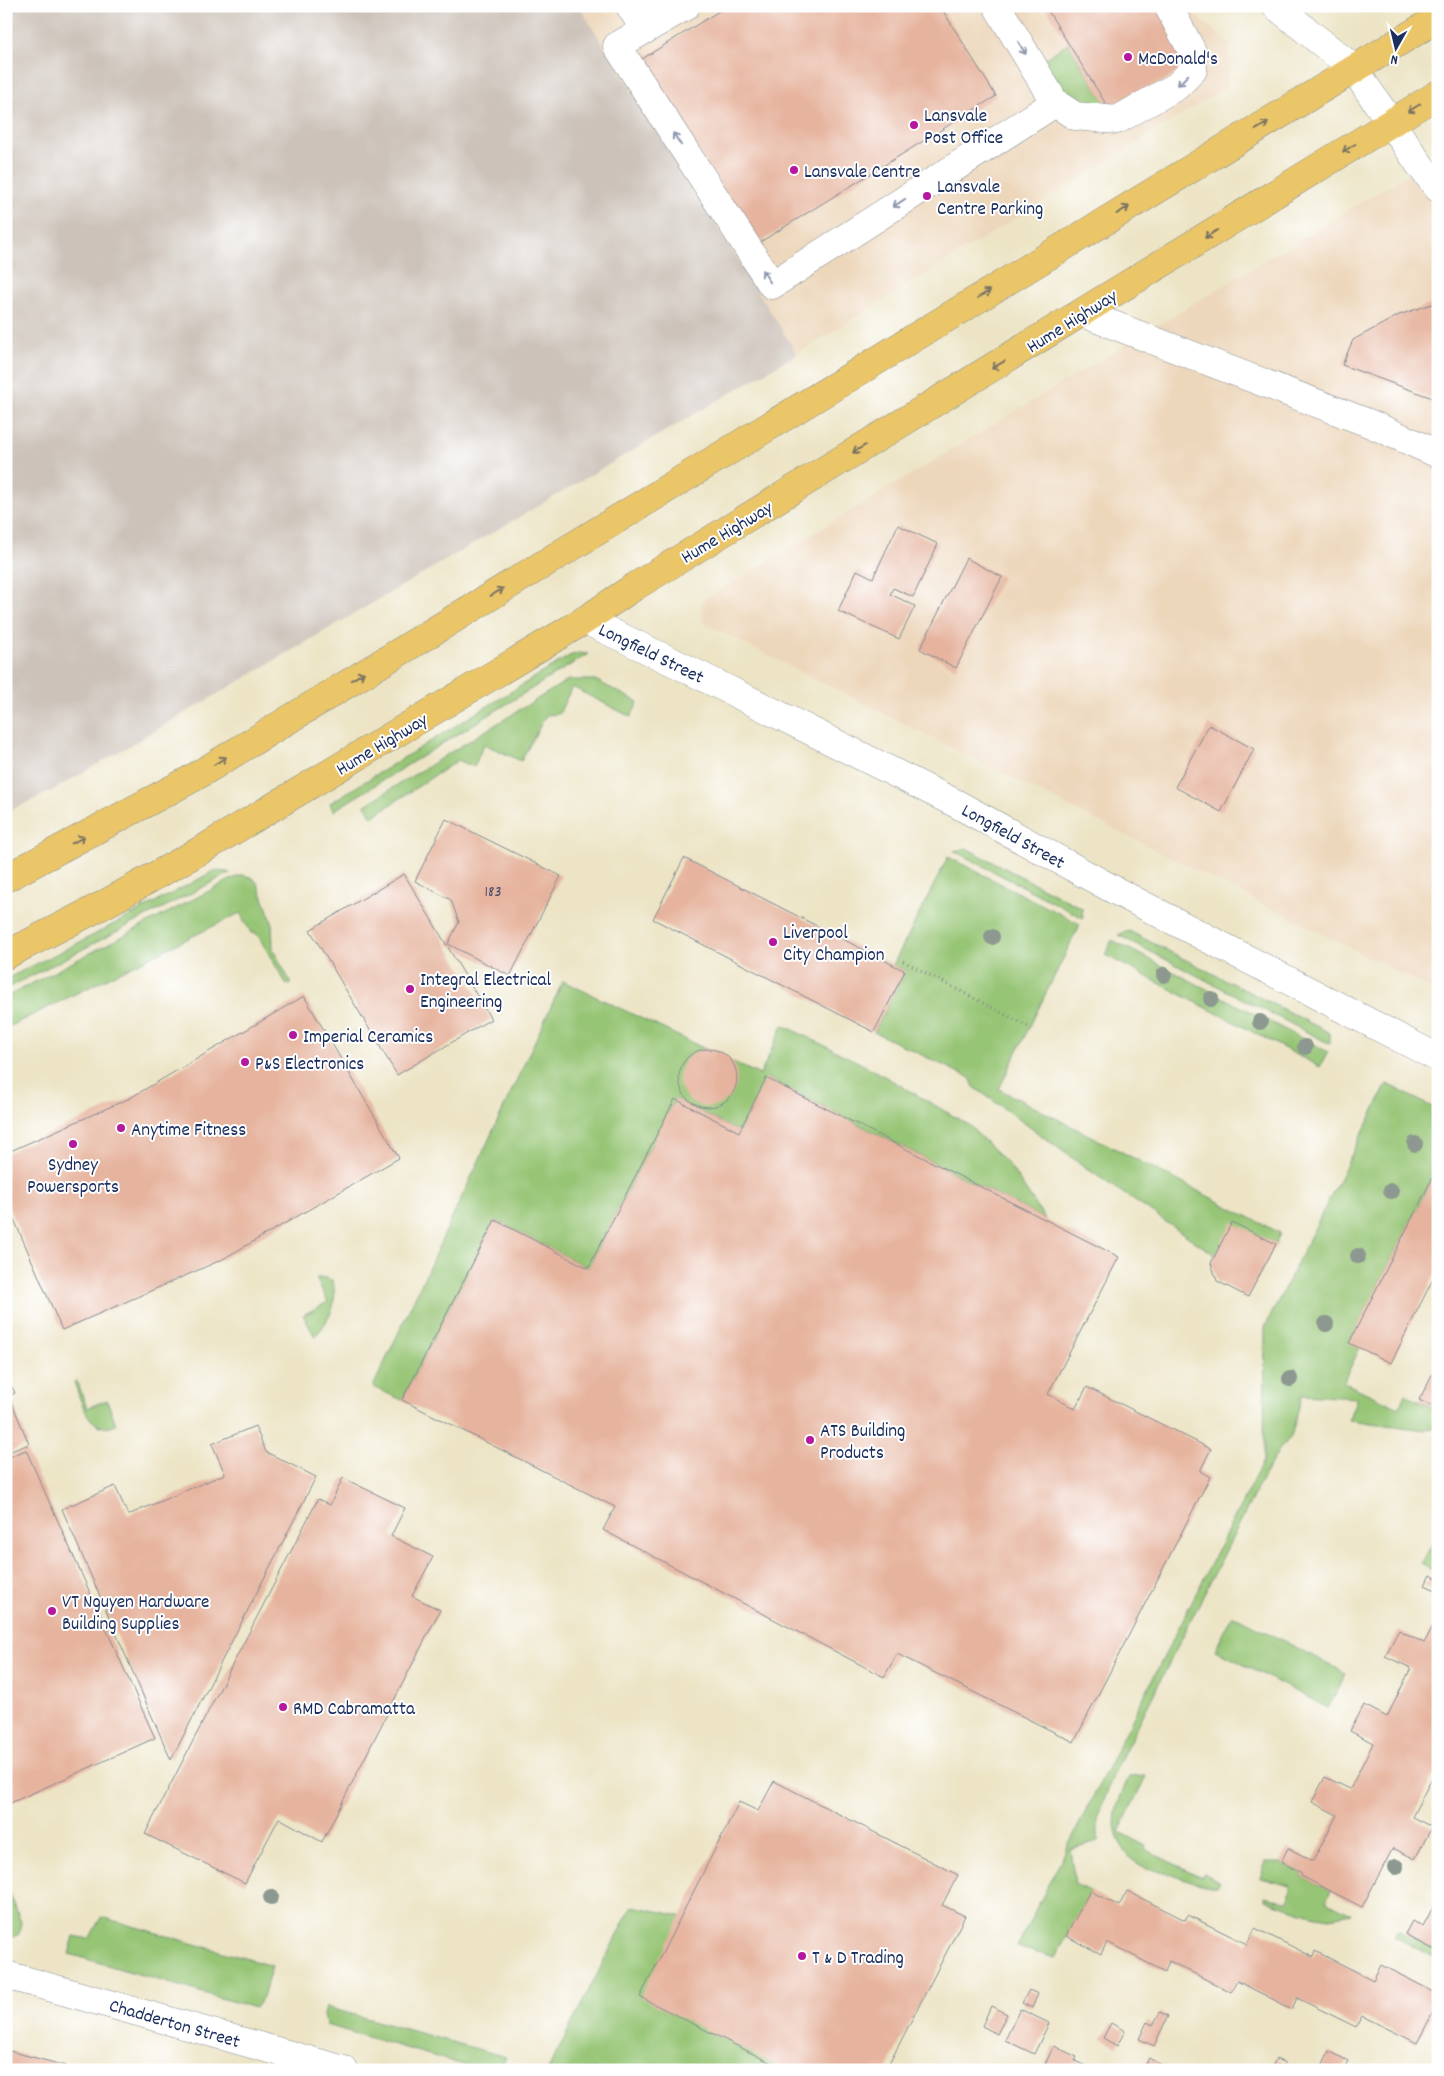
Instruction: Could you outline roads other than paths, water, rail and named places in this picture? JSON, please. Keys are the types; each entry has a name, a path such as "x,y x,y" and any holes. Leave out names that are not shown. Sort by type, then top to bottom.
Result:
{"highway":[{"path":"6,878 193,778 1353,68 1438,18"},
{"name":"Hume Highway","path":"6,955 105,904 203,849 585,620 634,587 1438,94"}],"street":[{"path":"630,6 645,30"},
{"path":"686,6 617,46 772,285 1055,104"},
{"path":"997,6 1055,104 1074,116 1117,120 1177,86 1193,70 1192,51 1168,6"},
{"path":"1276,6 1353,68 1438,188"},
{"path":"1082,313 1371,424 1438,454"},
{"name":"Longfield Street","path":"585,620 678,664 957,804 1127,897 1438,1058"},
{"name":"Chadderton Street","path":"6,1975 344,2070"}],"place":[{"name":"McDonald's","path":"1128,57"},
{"name":"Lansvale Post Office","path":"914,125"},
{"name":"Lansvale Centre","path":"794,170"},
{"name":"Lansvale Centre Parking","path":"927,196"},
{"name":"Liverpool City Champion","path":"773,942"},
{"name":"Integral Electrical Engineering","path":"410,989"},
{"name":"Imperial Ceramics","path":"293,1035"},
{"name":"P&S Electronics","path":"245,1062"},
{"name":"Anytime Fitness","path":"121,1128"},
{"name":"Sydney Powersports","path":"73,1144"},
{"name":"ATS Building Products","path":"810,1440"},
{"name":"VT Nguyen Hardware Building Supplies","path":"52,1611"},
{"name":"RMD Cabramatta","path":"283,1707"},
{"name":"T & D Trading","path":"802,1956"}]}
